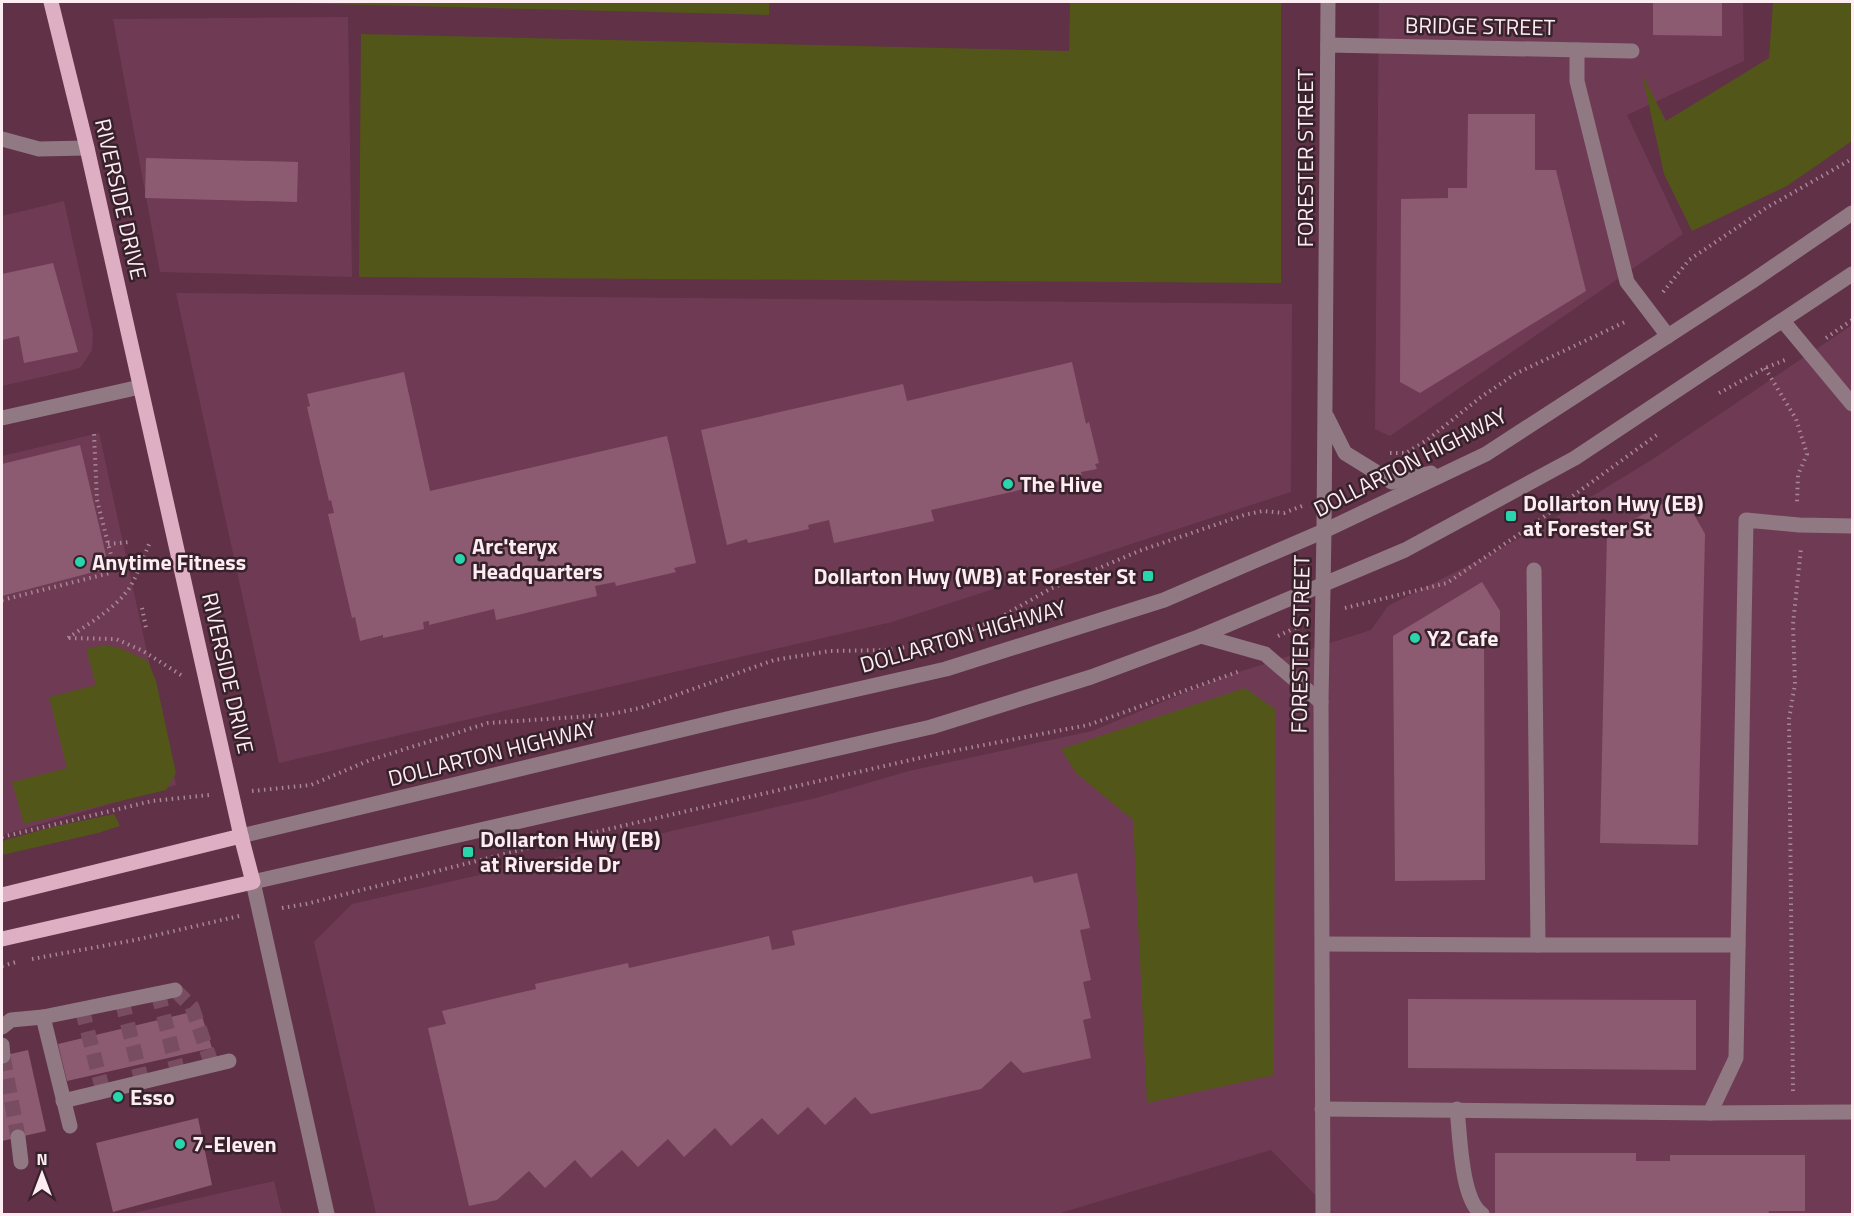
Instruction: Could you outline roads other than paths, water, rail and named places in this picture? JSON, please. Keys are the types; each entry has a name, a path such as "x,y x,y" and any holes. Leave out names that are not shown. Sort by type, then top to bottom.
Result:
{"main road":[{"name":"RIVERSIDE DRIVE","path":"51,2 87,148 253,882"},
{"name":"DOLLARTON HIGHWAY","path":"2,895 241,837"},
{"path":"2,939 253,882"}],"street":[{"name":"FORESTER STREET","path":"1323,1215 1321,702 1328,2"},
{"name":"BRIDGE STREET","path":"1328,45 1632,51"},
{"path":"1577,50 1577,81 1627,282 1668,336"},
{"path":"2,139 39,149 87,148"},
{"name":"DOLLARTON HIGHWAY","path":"241,837 735,717 946,669 1164,600 1324,531 1486,454 1751,282 1852,213"},
{"path":"253,882 931,727 1091,677 1202,636 1406,550 1575,458 1852,274"},
{"path":"1783,321 1852,404"},
{"path":"2,418 140,387"},
{"path":"1325,415 1345,453 1392,482 1457,467"},
{"path":"1710,1113 1737,1058 1746,520 1799,525 1852,526"},
{"path":"1534,570 1538,945"},
{"path":"1202,636 1265,654 1321,702"},
{"name":"RIVERSIDE DRIVE","path":"253,882 327,1215"},
{"path":"1323,944 1738,945"},
{"path":"2,1027 11,1020 43,1017 175,990"},
{"path":"43,1017 70,1126"},
{"path":"63,1101 229,1061"},
{"path":"1322,1109 1710,1113 1852,1112"},
{"path":"1457,1109 1463,1175 1476,1210 1482,1215"},
{"path":"18,1137 21,1162"}],"tunnel":[{"path":"175,990 192,1007 212,1065"},
{"path":"158,993 178,1073"},
{"path":"122,1001 142,1082"},
{"path":"82,1009 103,1091"},
{"path":"3,1056 18,1137"}],"place":[{"name":"The Hive","path":"1008,484"},
{"name":"Dollarton Hwy (EB) at Forester St","path":"1511,516"},
{"name":"Arc'teryx Headquarters","path":"460,559"},
{"name":"Anytime Fitness","path":"80,562"},
{"name":"Dollarton Hwy (WB) at Forester St","path":"1148,576"},
{"name":"Y2 Cafe","path":"1415,638"},
{"name":"Dollarton Hwy (EB) at Riverside Dr","path":"468,852"},
{"name":"Esso","path":"118,1097"},
{"name":"7-Eleven","path":"180,1144"}]}
